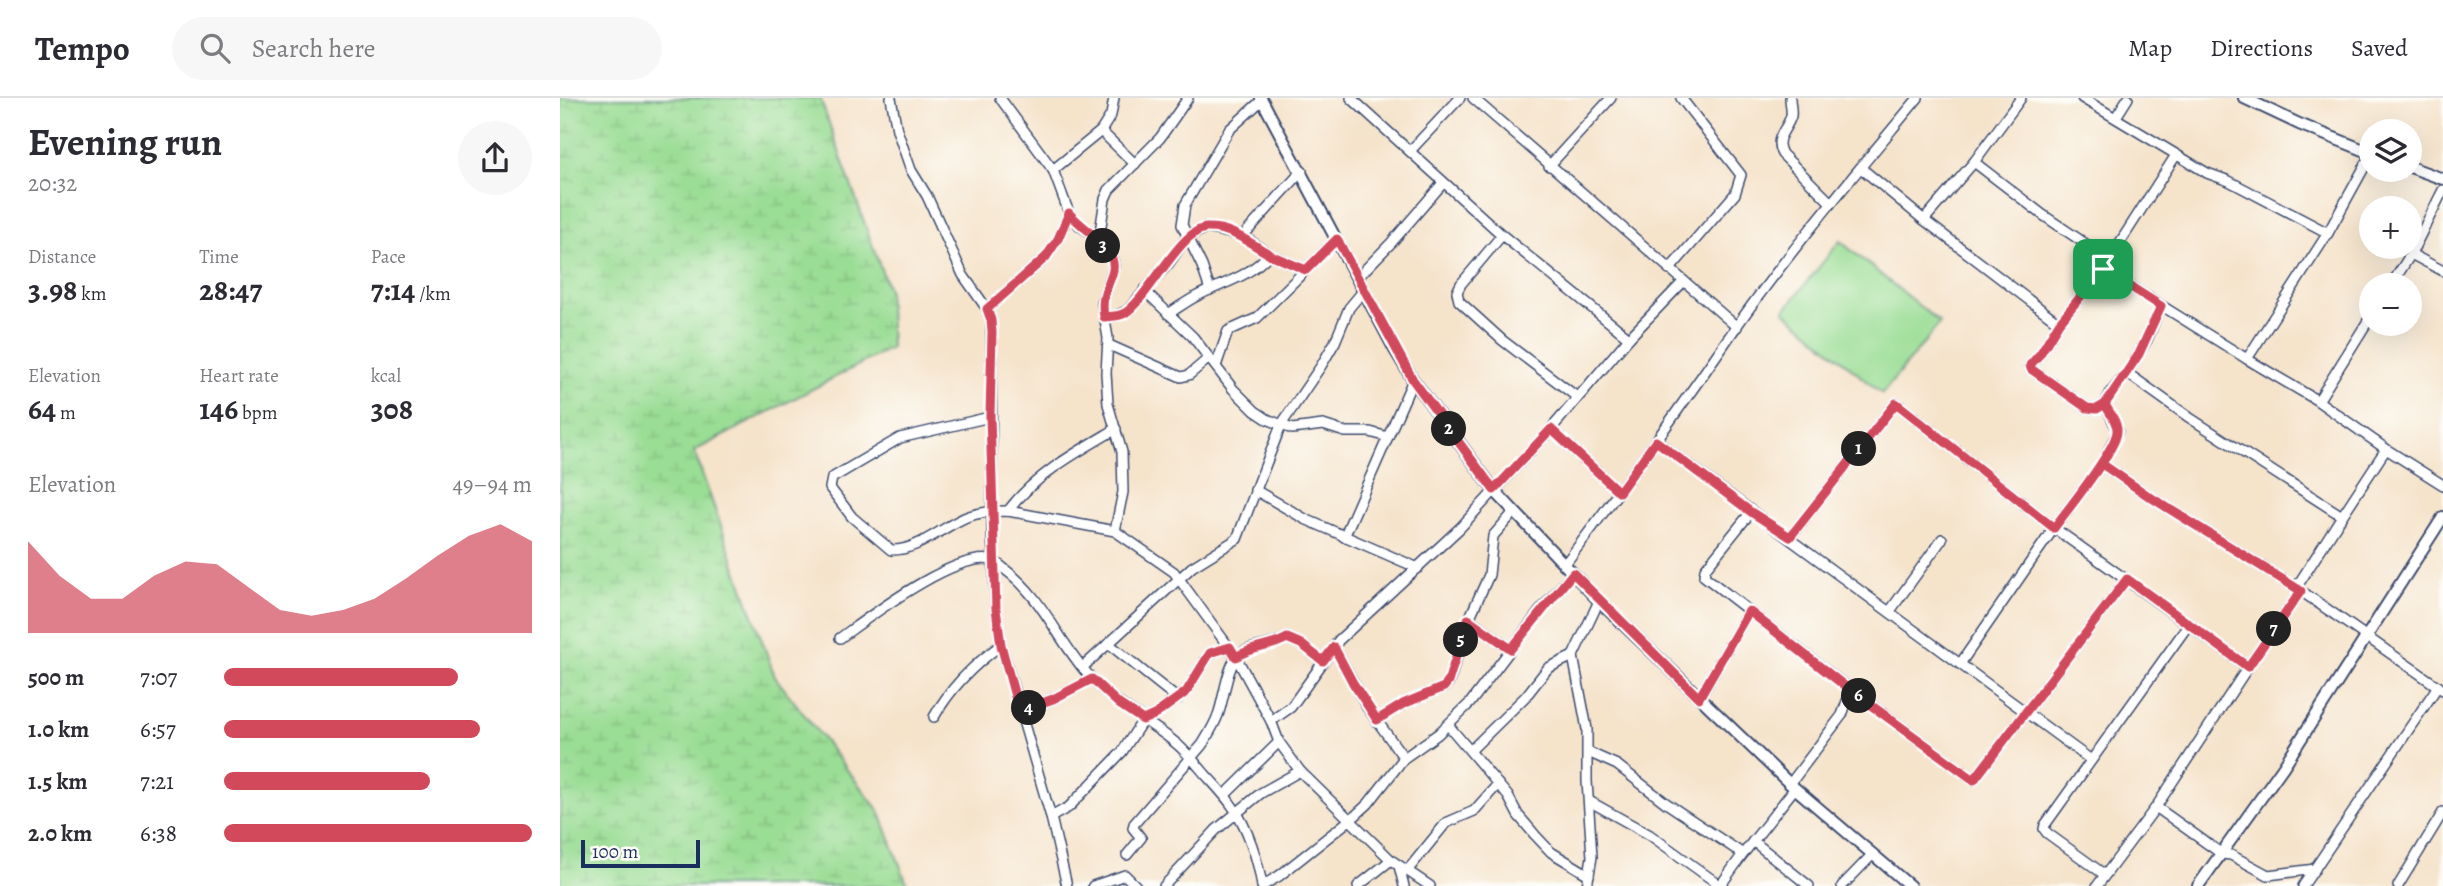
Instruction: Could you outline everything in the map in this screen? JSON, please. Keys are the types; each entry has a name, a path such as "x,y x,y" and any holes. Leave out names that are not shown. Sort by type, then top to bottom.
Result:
{"street":[{"path":"891,98 897,130 911,170 927,196 962,275 987,309 991,320 990,416 996,609 1001,645 1051,817 1067,886"},
{"path":"1000,98 1054,170 1069,213 1079,225 1099,239 1112,257 1114,267 1103,296 1109,345 1106,373 1108,404 1122,452 1123,492 1115,531"},
{"path":"1054,170 1101,131 1111,115 1114,98"},
{"path":"1099,239 1105,200 1116,181 1165,131 1188,98"},
{"path":"1352,98 1502,235 1629,338"},
{"path":"1410,150 1460,98"},
{"path":"1473,98 1737,327"},
{"path":"1549,166 1611,98"},
{"path":"1670,270 1735,194 1741,175 1681,98"},
{"path":"1790,98 1791,114 1778,147 1832,203"},
{"path":"840,638 914,586 940,573 979,561 994,561 1016,578 1039,604 1069,651 1092,679 1119,704 1175,741 1225,795 1237,813 1256,860 1262,886 1279,876 1350,820 1368,804 1404,758 1448,725 1470,703 1569,568 1619,492 1737,327 1832,203 1918,98"},
{"path":"1924,220 1974,162 2021,98"},
{"path":"2082,98 2207,173 2229,181 2328,233"},
{"path":"2116,117 2128,98"},
{"path":"2244,98 2359,149"},
{"path":"1210,290 1202,266 1182,225 1185,205 1229,130 1261,99 1413,380 1494,490 1599,601 1699,698 1792,786 1910,886"},
{"path":"1101,131 1135,164"},
{"path":"2161,306 2147,340 2127,373 2105,404 2097,409 2087,408 2031,369 2030,365 2059,323 2103,269 2176,155"},
{"path":"1974,162 2043,215 2108,259"},
{"path":"1861,168 1924,220 2059,323"},
{"path":"2422,171 2443,179"},
{"path":"1243,236 1302,172"},
{"path":"2247,359 2328,233 2359,176"},
{"path":"1357,278 1443,183"},
{"path":"2422,232 2443,190"},
{"path":"987,309 1046,257 1058,239 1069,213"},
{"path":"1104,317 1116,316 1128,310 1169,263 1187,237 1206,228 1243,236 1269,254 1306,270"},
{"path":"1502,235 1461,284 1457,292 1459,301 1502,340 1577,397"},
{"path":"1216,366 1228,331 1258,318 1337,239"},
{"path":"1168,314 1257,268 1269,254"},
{"path":"2420,259 2443,271"},
{"path":"2103,269 2318,401 2443,485"},
{"path":"1271,721 1291,707 1334,647 1370,609 1418,568 1494,490 1551,429 1629,338 1683,282"},
{"path":"1144,290 1193,337 1233,389 1255,411 1281,425 1300,429 1324,425 1345,432 1370,432 1388,437"},
{"path":"1083,667 1198,563 1237,539 1281,425 1335,342 1349,308 1364,290"},
{"path":"2318,401 2359,335"},
{"path":"1109,345 1181,377 1189,375 1209,358"},
{"path":"2127,373 2190,418 2342,516"},
{"path":"1344,537 1413,380"},
{"path":"1790,537 1896,403 2054,528 2248,667"},
{"path":"1961,664 2054,528 2102,464 2118,431 2105,404"},
{"path":"990,416 900,438 847,468 830,482 830,488 852,517 891,550 909,545 969,516 992,511 1008,511 1115,531 1168,567 1179,579 1230,647 1271,721 1279,742 1300,771 1399,866 1430,886"},
{"path":"1008,511 1023,492 1060,462 1116,429"},
{"path":"1551,429 1619,492"},
{"path":"1656,441 2091,760"},
{"path":"2097,886 2156,807 2299,589 2386,449"},
{"path":"2102,464 2299,589 2441,688 2303,886"},
{"path":"1255,490 1305,519 1418,568"},
{"path":"1377,720 1403,704 1444,687 1448,682 1468,619 1489,575 1493,536 1514,512"},
{"path":"1751,512 1704,573 1706,578 1850,690 1974,780 2127,579"},
{"path":"2198,886 2283,767 2443,517"},
{"path":"1890,611 1942,539"},
{"path":"1587,886 1592,857 1587,729 1573,656 1599,601"},
{"path":"1699,698 1749,611"},
{"path":"1468,619 1511,649"},
{"path":"2105,875 2044,829 2045,824 2189,624"},
{"path":"1127,855 1141,838 1133,828 1134,824 1202,744 1218,716 1228,676 1236,657 1248,650 1273,646 1287,638 1301,644 1323,661"},
{"path":"1108,644 1178,699"},
{"path":"933,717 952,688 966,673 1001,645"},
{"path":"1051,817 1069,807 1122,752 1143,720 1186,692 1210,653 1230,647"},
{"path":"1334,647 1360,695 1404,758"},
{"path":"1471,750 1526,696 1548,668 1573,656"},
{"path":"1019,711 1053,699 1092,679"},
{"path":"1589,801 1650,835 1721,886 1842,715 1850,690"},
{"path":"1448,725 1508,796 1518,815 1551,852 1590,875"},
{"path":"1225,795 1279,742"},
{"path":"1587,752 1617,765 1666,803 1743,853"},
{"path":"1164,886 1206,840 1237,813 1261,793 1300,771"},
{"path":"1358,886 1399,866 1446,822 1474,811 1498,784"},
{"path":"2156,807 2222,853 2268,875 2315,869"},
{"path":"2398,886 2443,812"},
{"path":"1753,841 1809,886"},
{"path":"1842,886 1873,854"},
{"path":"1399,866 1404,886"},
{"path":"1093,886 1125,874 1136,886"}],"green space":[{"path":"560,98 820,98 888,289 891,348 694,451 775,677 879,811 908,886 560,886"},
{"path":"1840,241 1940,323 1882,394 1784,311"}],"route":[{"path":"2103,269 2059,323 2030,365 2031,369 2087,408 2097,409 2105,404 2116,424 2118,431 2116,436 2110,448 2102,464 2301,591 2248,667 2127,579 1976,780 1970,779 1850,690 1749,611 1699,698 1573,573 1511,649 1468,619 1448,682 1444,687 1403,704 1377,720 1334,647 1323,661 1292,638 1273,646 1248,650 1236,657 1230,647 1210,653 1186,692 1143,720 1119,704 1092,679 1053,699 1019,711 1001,645 996,609 990,416 992,332 987,309 1046,257 1058,239 1069,213 1079,225 1099,239 1112,257 1114,267 1102,303 1104,317 1116,316 1128,310 1169,263 1187,237 1197,231 1206,228 1243,236 1269,254 1306,270 1337,239 1413,380 1494,490 1551,429 1619,492 1656,441 1751,512 1790,537 1896,403 2054,528 2102,464 2116,436 2116,424 2109,413 2105,404 2147,340 2161,306 2103,269"}]}
